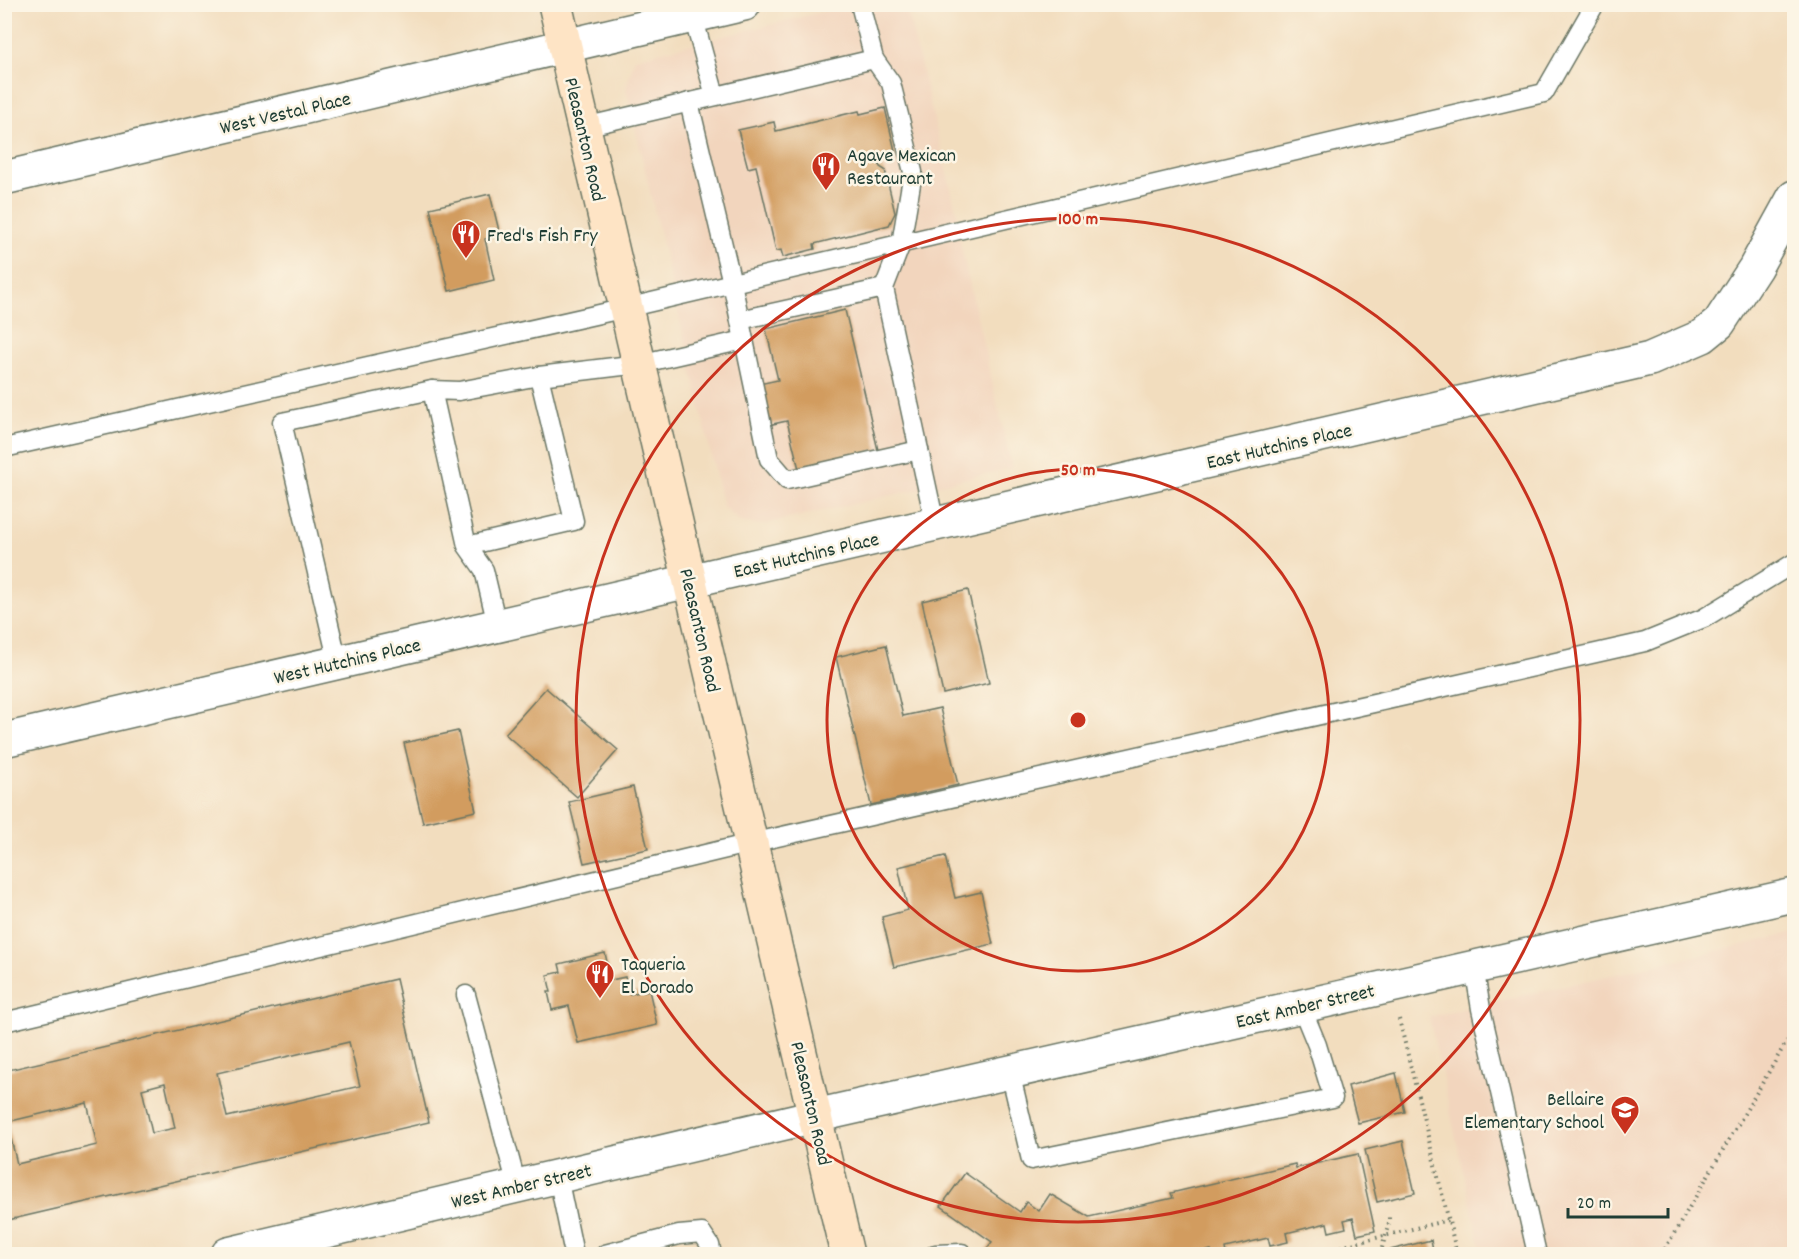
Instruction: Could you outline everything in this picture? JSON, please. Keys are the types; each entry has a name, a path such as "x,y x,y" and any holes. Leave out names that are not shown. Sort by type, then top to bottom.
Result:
{"main road":[{"name":"Pleasanton Road","path":"555,4 847,1254"}],"street":[{"name":"West Vestal Place","path":"4,178 744,4"},
{"name":"East Hutchins Place","path":"689,581 1650,359 1702,336 1719,323 1755,268 1794,197"},
{"name":"West Hutchins Place","path":"4,740 689,581"},
{"name":"East Amber Street","path":"815,1116 1794,895"},
{"name":"West Amber Street","path":"229,1254 299,1246 517,1186 815,1116"}],"lane":[{"path":"860,4 874,59 891,83 913,172 901,244 884,288 935,524"},
{"path":"4,447 626,308 1544,93 1594,4"},
{"path":"693,16 715,96"},
{"path":"584,127 874,59"},
{"path":"688,102 732,283 769,459 787,480 919,450"},
{"path":"740,320 884,288"},
{"path":"338,663 282,423 432,390 459,391 539,376 639,364 744,340"},
{"path":"467,546 574,521 539,376"},
{"path":"432,390 467,546 484,570 497,625"},
{"path":"4,1022 751,843 1645,642 1704,618 1794,563"},
{"path":"1474,967 1481,1009 1537,1254"},
{"path":"466,995 517,1186"},
{"path":"1010,1072 1031,1160 1333,1098 1317,1045 1301,1006"},
{"path":"558,1177 574,1254"},
{"path":"605,1254 679,1235 702,1233 710,1245 712,1254"},
{"path":"935,1254 963,1254"}],"path":[{"path":"1391,986 1457,1254"},
{"path":"1662,1254 1794,1029"},
{"path":"1382,1248 1389,1213"},
{"path":"1312,1254 1448,1220"}],"shaded area":[{"path":"850,5 906,5 958,218 961,247 1012,468 761,525 740,522 723,506 626,88 635,58"},
{"name":"Bellaire Elementary School","path":"1794,933 1794,1254 1482,1254 1429,1017"}],"building":[{"name":"Agave Mexican Restaurant","path":"885,108 896,155 878,159 880,167 885,170 895,213 889,225 814,244 815,249 783,257 781,250 776,251 756,166 748,168 738,130 774,122 776,131 859,111 860,114"},
{"name":"Fred's Fish Fry","path":"490,194 500,235 485,239 494,280 449,291 430,208"},
{"path":"845,310 878,450 799,469 787,421 768,425 759,384 778,380 766,329"},
{"path":"968,590 989,683 943,694 922,601"},
{"path":"886,645 903,716 940,708 958,785 871,805 836,657"},
{"path":"546,688 618,750 577,797 505,734"},
{"path":"458,731 476,811 423,823 404,743"},
{"path":"633,787 648,849 584,863 569,802"},
{"path":"945,856 955,898 981,892 993,944 894,967 882,917 908,910 898,867"},
{"name":"Taqueria El Dorado","path":"605,953 611,980 625,977 630,994 649,990 657,1025 578,1043 569,1006 552,1010 547,975 561,972 559,964"},
{"path":"396,979 429,1122 4,1221 4,1071","holes":["349,1042 360,1086 227,1117 217,1073","165,1083 175,1128 152,1133 142,1089","87,1103 97,1145 17,1164 7,1122"]},
{"path":"1396,1073 1405,1112 1358,1123 1348,1086"},
{"path":"1403,1141 1415,1193 1377,1202 1365,1150"},
{"path":"1358,1154 1375,1231 1357,1235 1353,1218 1344,1220 1346,1228 1329,1232 1327,1223 1286,1233 1288,1242 1270,1246 1268,1238 1225,1248 1226,1254 1212,1254 1211,1250 1195,1254 988,1254 984,1252 992,1242 941,1206 965,1173 1020,1212 1026,1202 1039,1211 1050,1194 1089,1217 1173,1198 1171,1193 1295,1164 1296,1168"},
{"path":"1431,1240 1434,1254 1374,1254"}],"place":[{"name":"Agave Mexican Restaurant","path":"826,192"},
{"name":"Fred's Fish Fry","path":"466,260"},
{"name":"Taqueria El Dorado","path":"600,1000"},
{"name":"Bellaire Elementary School","path":"1625,1136"}]}
